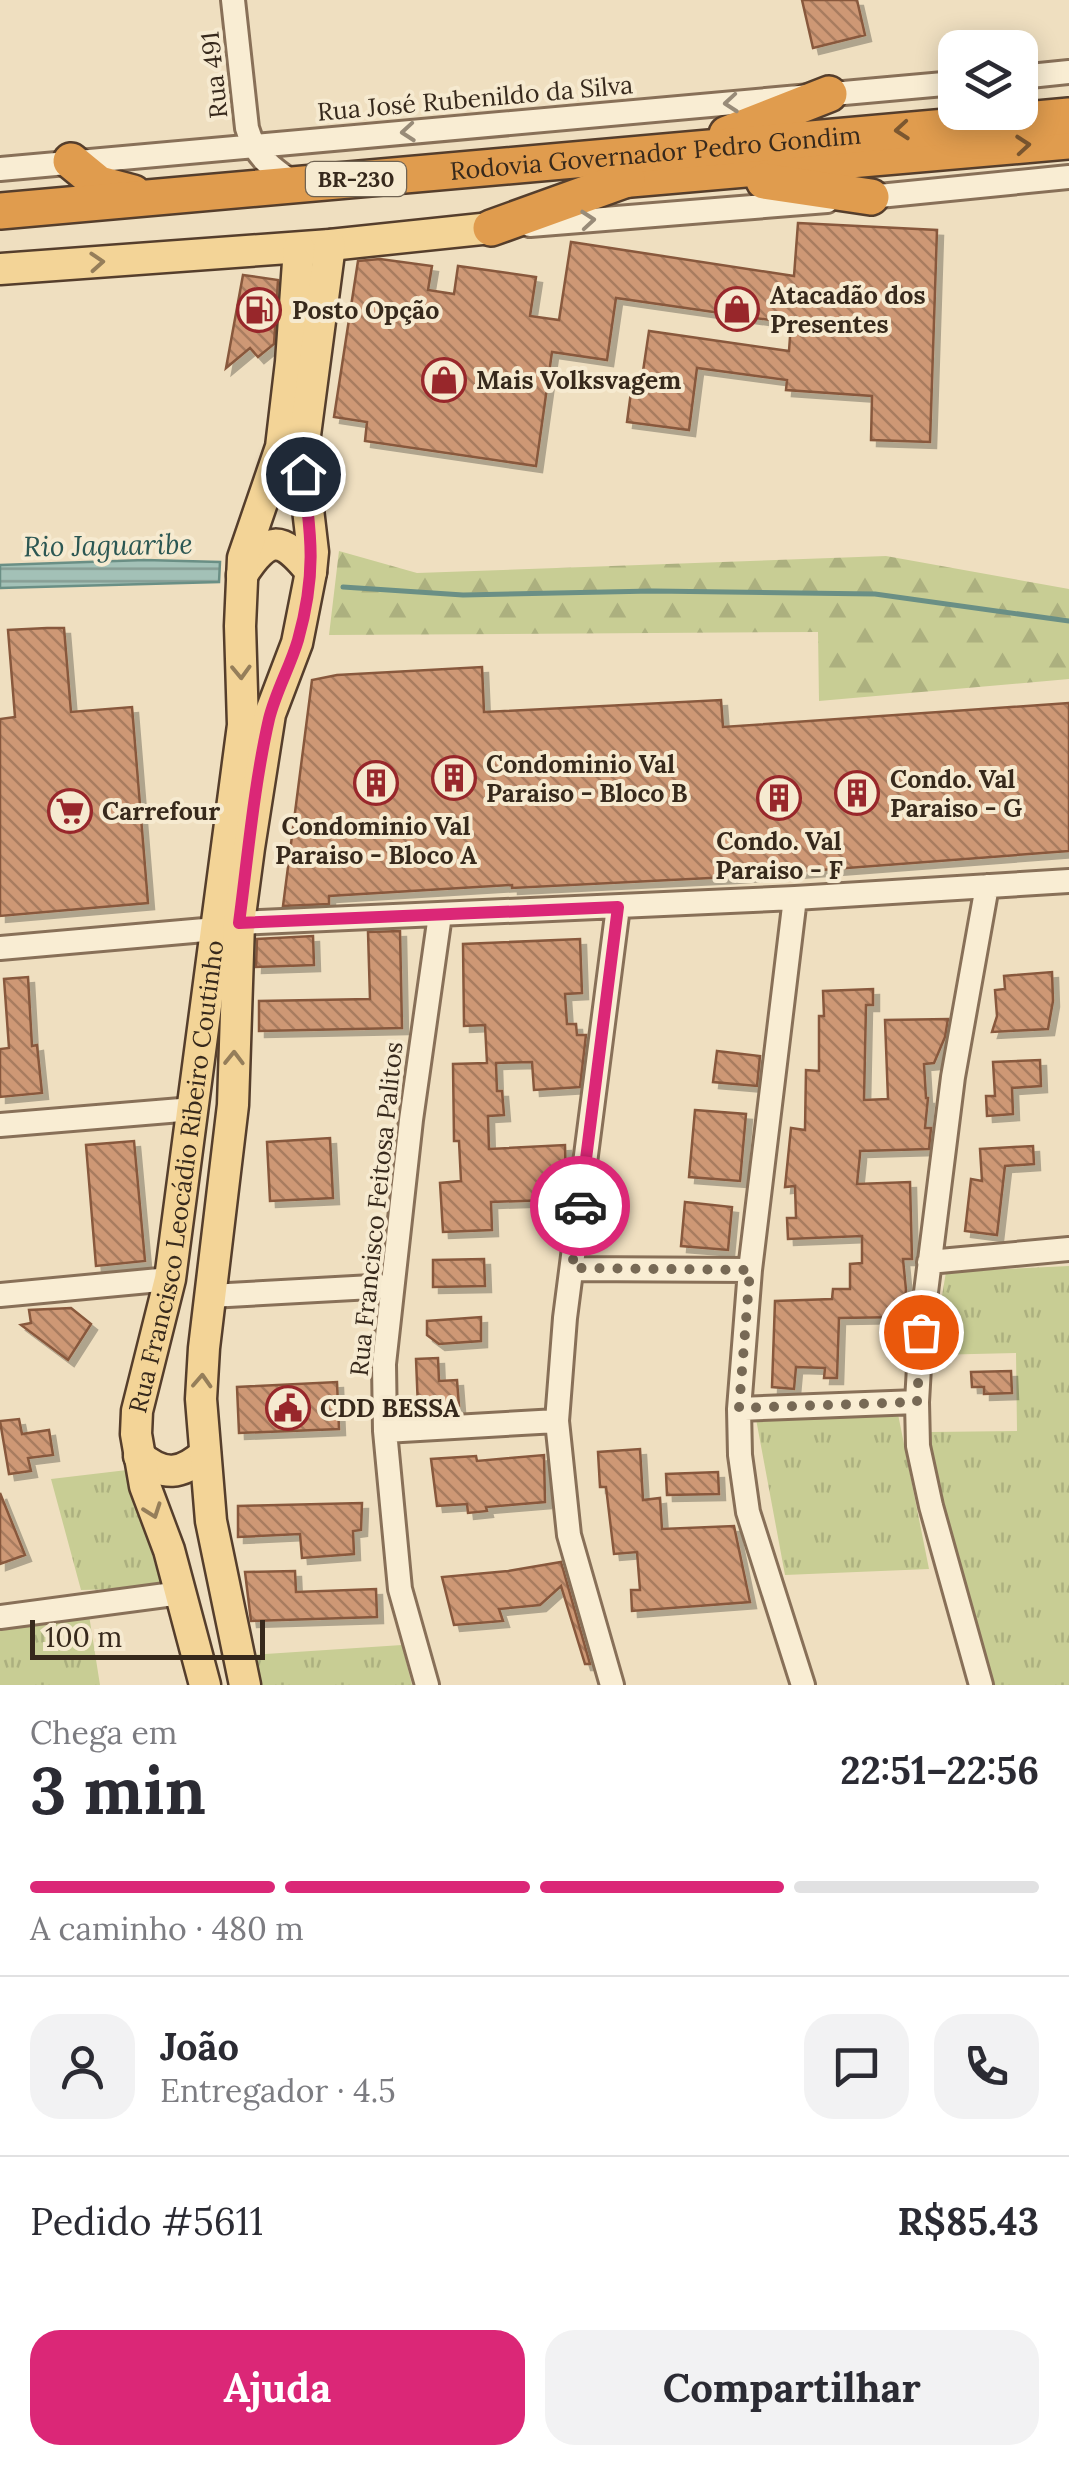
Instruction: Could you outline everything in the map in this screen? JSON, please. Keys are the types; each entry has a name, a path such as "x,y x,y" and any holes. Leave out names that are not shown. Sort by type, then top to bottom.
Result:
{"highway":[{"path":"707,159 828,94"},
{"name":"Rodovia Governador Pedro Gondim","path":"0,233 627,179 707,159 1069,116"},
{"name":"Rodovia Governador Pedro Gondim","path":"0,212 295,184 1069,141"},
{"path":"707,159 871,197"},
{"path":"71,161 100,184 148,197"},
{"path":"491,228 627,179"}],"main road":[{"path":"0,269 299,248 491,228"},
{"name":"Rua Francisco Leocádio Ribeiro Coutinho","path":"205,1685 181,1593 144,1486 136,1434 140,1387 170,1279 193,1109 266,736 276,694 297,642 311,572 313,552 302,458 330,245"},
{"name":"Rua Francisco Leocádio Ribeiro Coutinho","path":"245,1685 211,1521 201,1399 233,1105 228,926 242,725 242,575 247,540 268,492 281,448 299,248"},
{"path":"242,575 260,549 277,544 289,548 311,572"},
{"path":"139,1456 162,1471 174,1473 205,1454"}],"street":[{"name":"Rua 491","path":"233,0 252,146 270,166 295,184"},
{"path":"1038,75 1069,72"},
{"name":"Rua José Rubenildo da Silva","path":"0,168 938,84"},
{"path":"491,228 1069,177"},
{"path":"0,948 344,911 581,900 618,907 661,896 1060,874"},
{"path":"980,1685 930,1506 918,1446 917,1402 929,1262 981,879"},
{"path":"802,1685 748,1512 740,1455 739,1408 750,1270 816,890"},
{"path":"612,1685 569,1535 558,1421 572,1268 618,907"},
{"name":"Rua Francisco Feitosa Palitos","path":"425,909 384,1364 385,1431 400,1588 427,1685"},
{"path":"0,1125 193,1109"},
{"path":"929,1262 1069,1249"},
{"path":"572,1268 750,1270"},
{"path":"0,1295 170,1279"},
{"path":"210,1296 390,1286"},
{"path":"739,1408 917,1402"},
{"path":"385,1431 558,1421"},
{"path":"0,1617 181,1593"}],"green space":[{"path":"339,551 417,573 886,556 1069,589 1069,679 819,701 818,632 329,635"},
{"path":"1069,1266 1069,1685 993,1685 929,1455 930,1432 1017,1431 1016,1353 932,1355 946,1272"},
{"path":"898,1414 929,1569 785,1575 756,1419"},
{"path":"127,1470 162,1588 81,1590 51,1479"},
{"path":"89,1615 100,1685 0,1685 0,1631"},
{"path":"402,1645 412,1685 259,1685 250,1655"}],"water":[{"path":"145,560 220,562 219,582 0,588 0,565"}],"building":[{"path":"802,0 857,0 865,35 813,48"},
{"path":"798,223 937,230 930,442 871,440 872,396 786,390 787,380 697,368 689,430 627,422 633,377 642,378 649,331 789,351 791,323 616,298 607,360 552,352 536,466 365,441 367,422 334,417 358,261 380,259 432,266 428,290 454,294 458,266 536,277 530,316 559,320 571,242 794,276"},
{"name":"Posto Opção","path":"243,275 278,280 274,344 258,357 250,348 226,368"},
{"name":"Carrefour","path":"64,628 71,712 132,707 148,903 0,916 0,719 15,717 8,630"},
{"path":"482,667 484,712 721,700 723,727 1069,703 1069,851 730,877 329,896 329,904 283,906 312,680 337,675"},
{"path":"400,931 402,1028 259,1031 259,1001 370,999 368,932"},
{"path":"313,936 314,965 256,967 257,939"},
{"path":"580,939 582,993 565,994 567,1024 576,1024 577,1035 586,1035 580,1087 534,1090 532,1062 496,1063 497,1091 502,1091 504,1115 488,1116 489,1149 565,1145 566,1186 550,1187 550,1200 491,1202 492,1230 443,1232 440,1183 461,1181 459,1141 454,1141 453,1064 487,1063 485,1025 464,1026 463,944"},
{"path":"1052,972 1053,1001 1048,1029 992,1032 997,1016 995,990 1005,989 1004,976"},
{"path":"28,977 32,1046 37,1045 42,1093 0,1097 0,1049 9,1048 4,979"},
{"path":"873,989 873,1005 866,1005 864,1100 888,1099 885,1020 948,1019 934,1063 924,1064 928,1098 925,1128 931,1128 929,1149 860,1151 857,1184 910,1182 912,1259 903,1259 906,1290 902,1317 839,1318 837,1378 824,1378 825,1368 796,1367 794,1389 772,1387 775,1301 832,1299 833,1289 850,1289 850,1264 862,1263 862,1236 788,1239 787,1218 796,1218 795,1186 785,1187 791,1128 805,1130 806,1070 819,1071 823,991"},
{"path":"717,1051 760,1056 757,1086 713,1082"},
{"path":"1040,1060 1041,1086 1012,1088 1013,1114 987,1116 986,1096 995,1096 993,1062"},
{"path":"695,1110 746,1114 740,1181 689,1177"},
{"path":"330,1138 333,1198 270,1201 267,1142"},
{"path":"134,1141 145,1261 96,1266 86,1145"},
{"path":"1033,1146 1034,1164 1005,1166 997,1235 965,1231 971,1179 982,1181 980,1149"},
{"path":"685,1202 732,1207 728,1250 681,1246"},
{"path":"484,1259 485,1286 433,1287 433,1260"},
{"path":"71,1308 91,1324 68,1360 21,1325 31,1323 29,1310"},
{"path":"481,1317 481,1341 439,1344 427,1335 427,1321"},
{"path":"438,1358 439,1381 457,1380 459,1406 418,1408 416,1359"},
{"path":"1011,1371 1012,1393 984,1394 984,1387 972,1387 971,1372"},
{"name":"CDD BESSA","path":"337,1382 339,1429 239,1433 237,1387"},
{"path":"19,1419 22,1434 49,1430 53,1455 28,1458 31,1471 9,1474 0,1421"},
{"path":"640,1449 643,1500 660,1498 662,1529 734,1526 750,1602 632,1611 631,1590 640,1590 637,1552 614,1554 606,1487 600,1487 598,1452"},
{"path":"544,1455 545,1502 486,1507 487,1511 468,1513 467,1504 437,1506 431,1459 476,1456 477,1461"},
{"path":"718,1472 719,1494 667,1495 666,1474"},
{"path":"0,1493 25,1555 0,1564"},
{"path":"362,1503 361,1530 353,1531 354,1554 302,1558 300,1534 238,1537 238,1506"},
{"path":"561,1562 590,1664 585,1664 561,1586 540,1605 499,1609 503,1621 454,1625 442,1577"},
{"path":"295,1571 296,1592 376,1589 377,1617 251,1621 245,1572"}],"waterway":[{"path":"343,587 463,595 653,591 875,594 1069,621"}],"way so far":[{"path":"580,1206 572,1268 750,1270 739,1408 917,1402 921,1332"}],"place":[{"name":"Atacadão dos Presentes","path":"737,309"},
{"name":"Posto Opção","path":"259,310"},
{"name":"Mais Volksvagem","path":"444,380"},
{"name":"Condominio Val Paraiso - Bloco B","path":"454,778"},
{"name":"Condominio Val Paraiso - Bloco A","path":"376,783"},
{"name":"Condo. Val Paraiso - G","path":"857,793"},
{"name":"Condo. Val Paraiso - F","path":"779,798"},
{"name":"Carrefour","path":"70,811"},
{"name":"CDD BESSA","path":"288,1408"}],"route":[{"path":"303,474 313,552 311,572 297,642 270,714 239,923 618,907 580,1206"}],"water label":[{"name":"Rio Jaguaribe","path":"108,545"}]}
